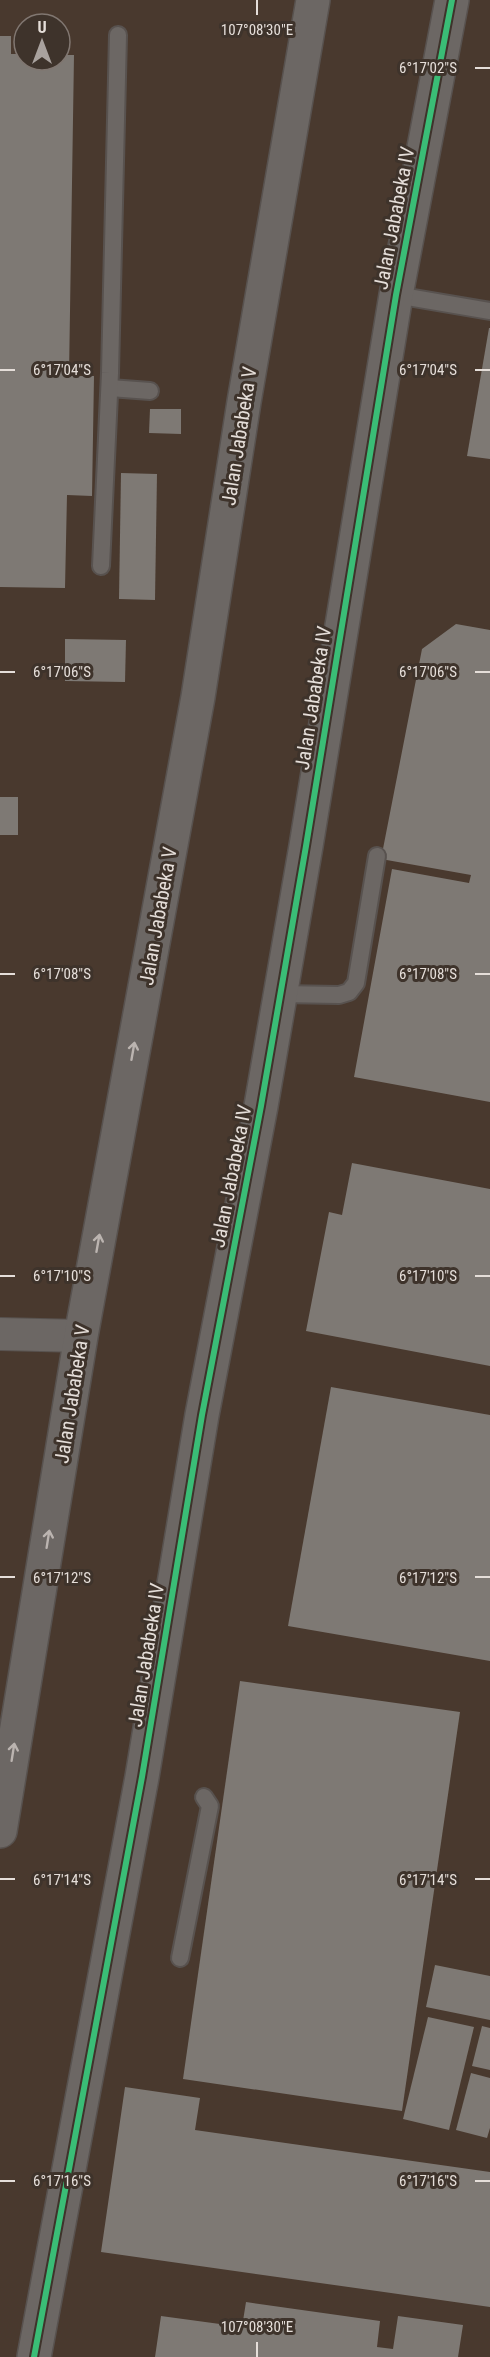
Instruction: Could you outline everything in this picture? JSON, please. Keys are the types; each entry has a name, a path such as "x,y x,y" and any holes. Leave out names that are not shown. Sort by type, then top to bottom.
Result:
{"street":[{"name":"Jalan Jababeka V","path":"0,1831 81,1336 198,697 244,402 313,0"},
{"name":"Jalan Jababeka IV","path":"34,2357 142,1777 202,1415 261,1106 396,295 452,0"},
{"path":"0,1334 81,1336"}],"lane":[{"path":"101,567 110,388 118,34"},
{"path":"396,295 490,311"},
{"path":"110,388 150,391"},
{"path":"279,994 339,995 349,992 356,983 377,856"},
{"path":"180,1958 210,1806 204,1797"}],"shaded area":[{"path":"0,0 490,0 490,2357 0,2357"}],"building":[{"path":"0,36 11,36 12,72 72,72 72,55 74,55 69,376 94,376 92,496 67,495 65,588 0,587"},
{"path":"490,328 490,459 467,456"},
{"path":"150,409 181,409 181,434 149,433"},
{"path":"121,473 157,474 155,600 119,599"},
{"path":"456,624 490,630 490,1102 354,1077 392,869 469,883 471,875 381,859 422,649"},
{"path":"65,639 126,640 125,682 65,681"},
{"path":"0,797 18,797 18,835 0,835"},
{"path":"352,1163 490,1189 490,1366 306,1331 329,1212 342,1215"},
{"path":"331,1387 490,1415 490,1661 288,1626"},
{"path":"240,1681 460,1712 402,2111 183,2079"},
{"path":"435,1965 490,1976 490,2020 426,2007"},
{"path":"428,2017 474,2027 449,2130 403,2119"},
{"path":"482,2026 490,2028 490,2070 472,2066"},
{"path":"471,2073 490,2078 490,2128 487,2138 456,2130"},
{"path":"125,2087 200,2098 195,2130 490,2172 490,2307 101,2252"},
{"path":"246,2302 380,2321 377,2347 393,2349 398,2316 463,2325 458,2357 155,2357 161,2316 242,2327"}],"cycle path":[{"path":"34,2357 142,1777 202,1415 261,1106 396,295 452,0"}]}
